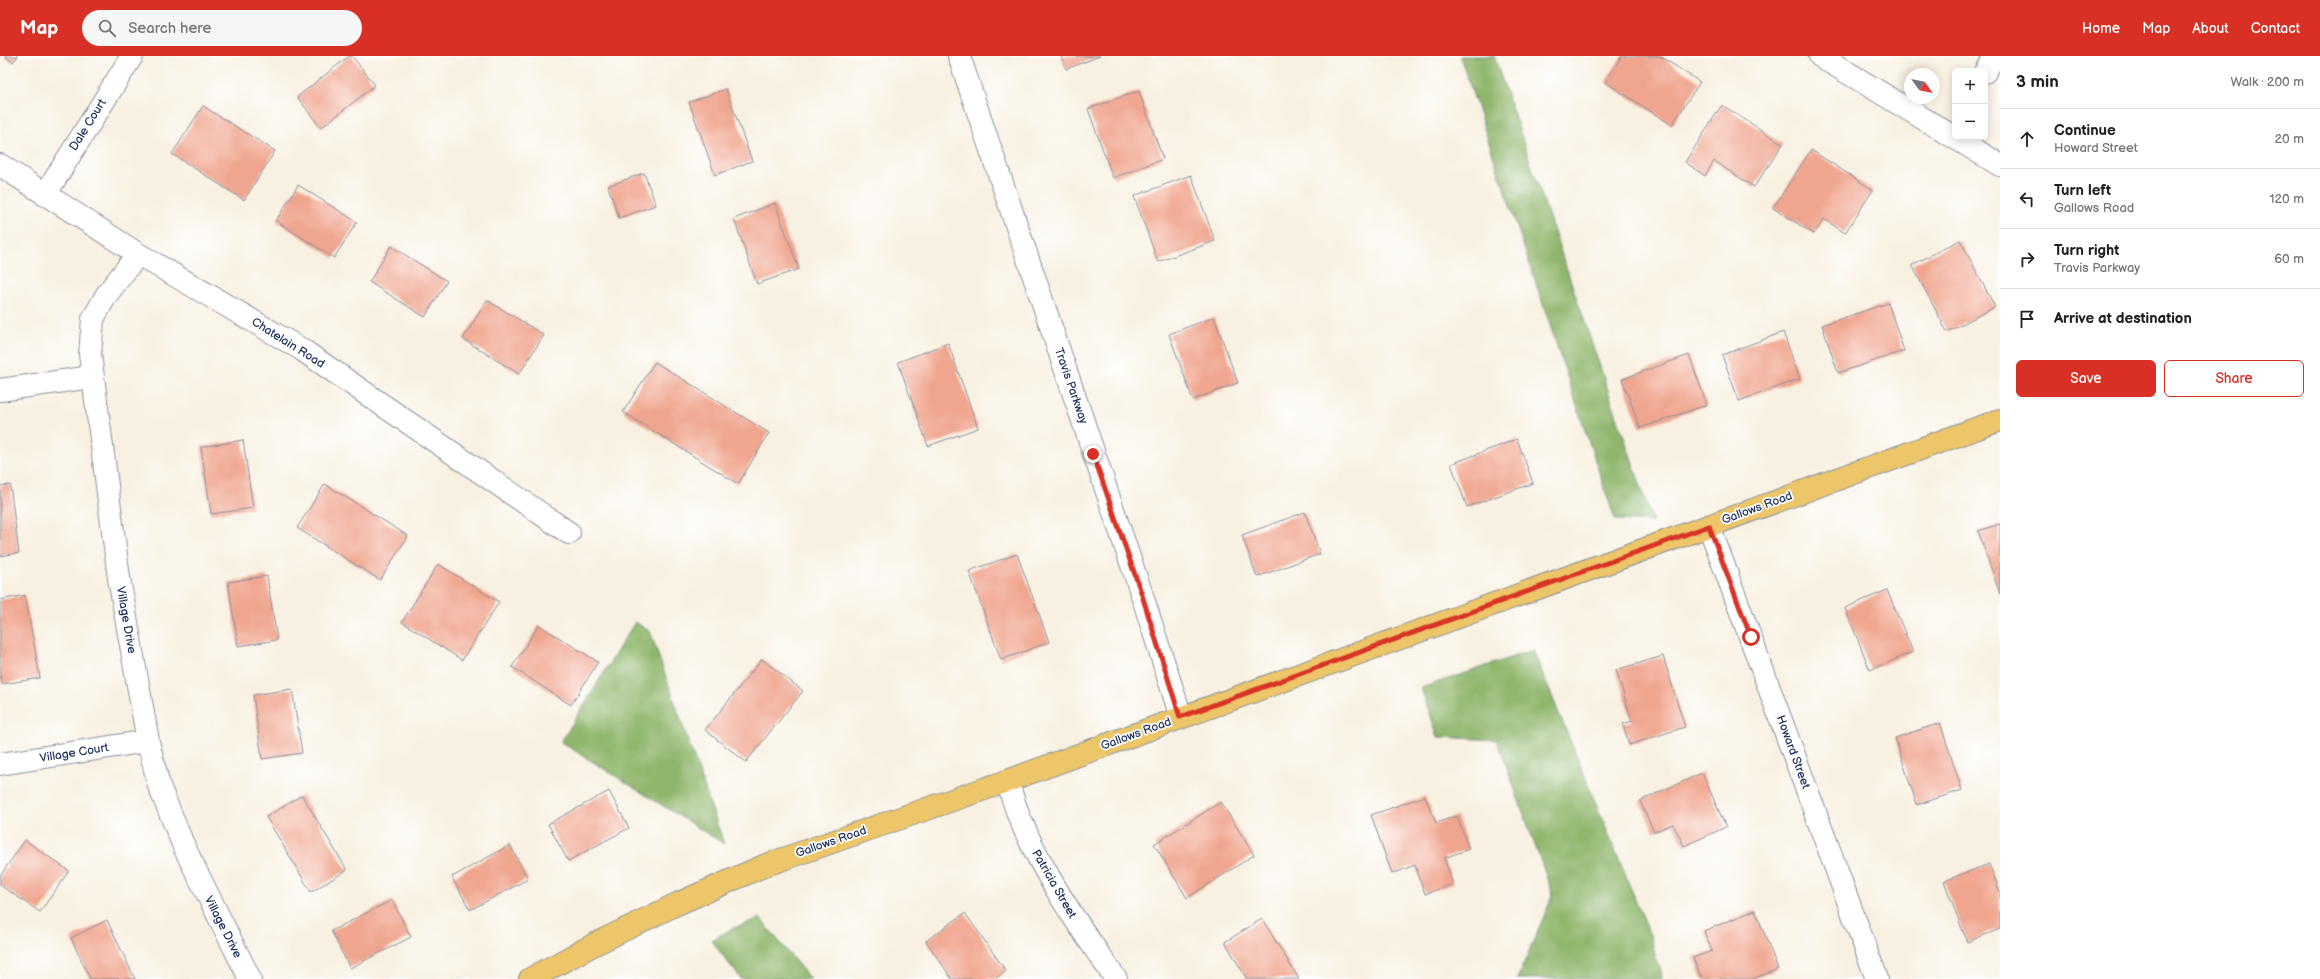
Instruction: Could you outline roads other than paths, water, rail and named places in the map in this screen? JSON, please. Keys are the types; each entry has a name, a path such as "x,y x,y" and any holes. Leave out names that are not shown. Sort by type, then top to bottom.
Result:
{"main road":[{"name":"Gallows Road","path":"530,979 593,945 677,904 766,865 1007,781 2000,420"}],"street":[{"name":"Dale Court","path":"45,195 132,56"},
{"name":"Travis Parkway","path":"959,56 1142,595 1180,717"},
{"path":"1820,56 1951,126 2000,165"},
{"path":"1988,68 1995,56"},
{"name":"Chatelain Road","path":"0,165 138,254 301,349 569,533"},
{"name":"Village Drive","path":"138,254 107,294 93,318 90,354 119,578 148,741 159,786 185,849 250,979"},
{"path":"0,390 92,377"},
{"name":"Howard Street","path":"1709,526 1877,979"},
{"name":"Village Court","path":"0,764 148,741"},
{"name":"Patricia Street","path":"1007,781 1020,820 1035,852 1080,928 1116,979"}]}
